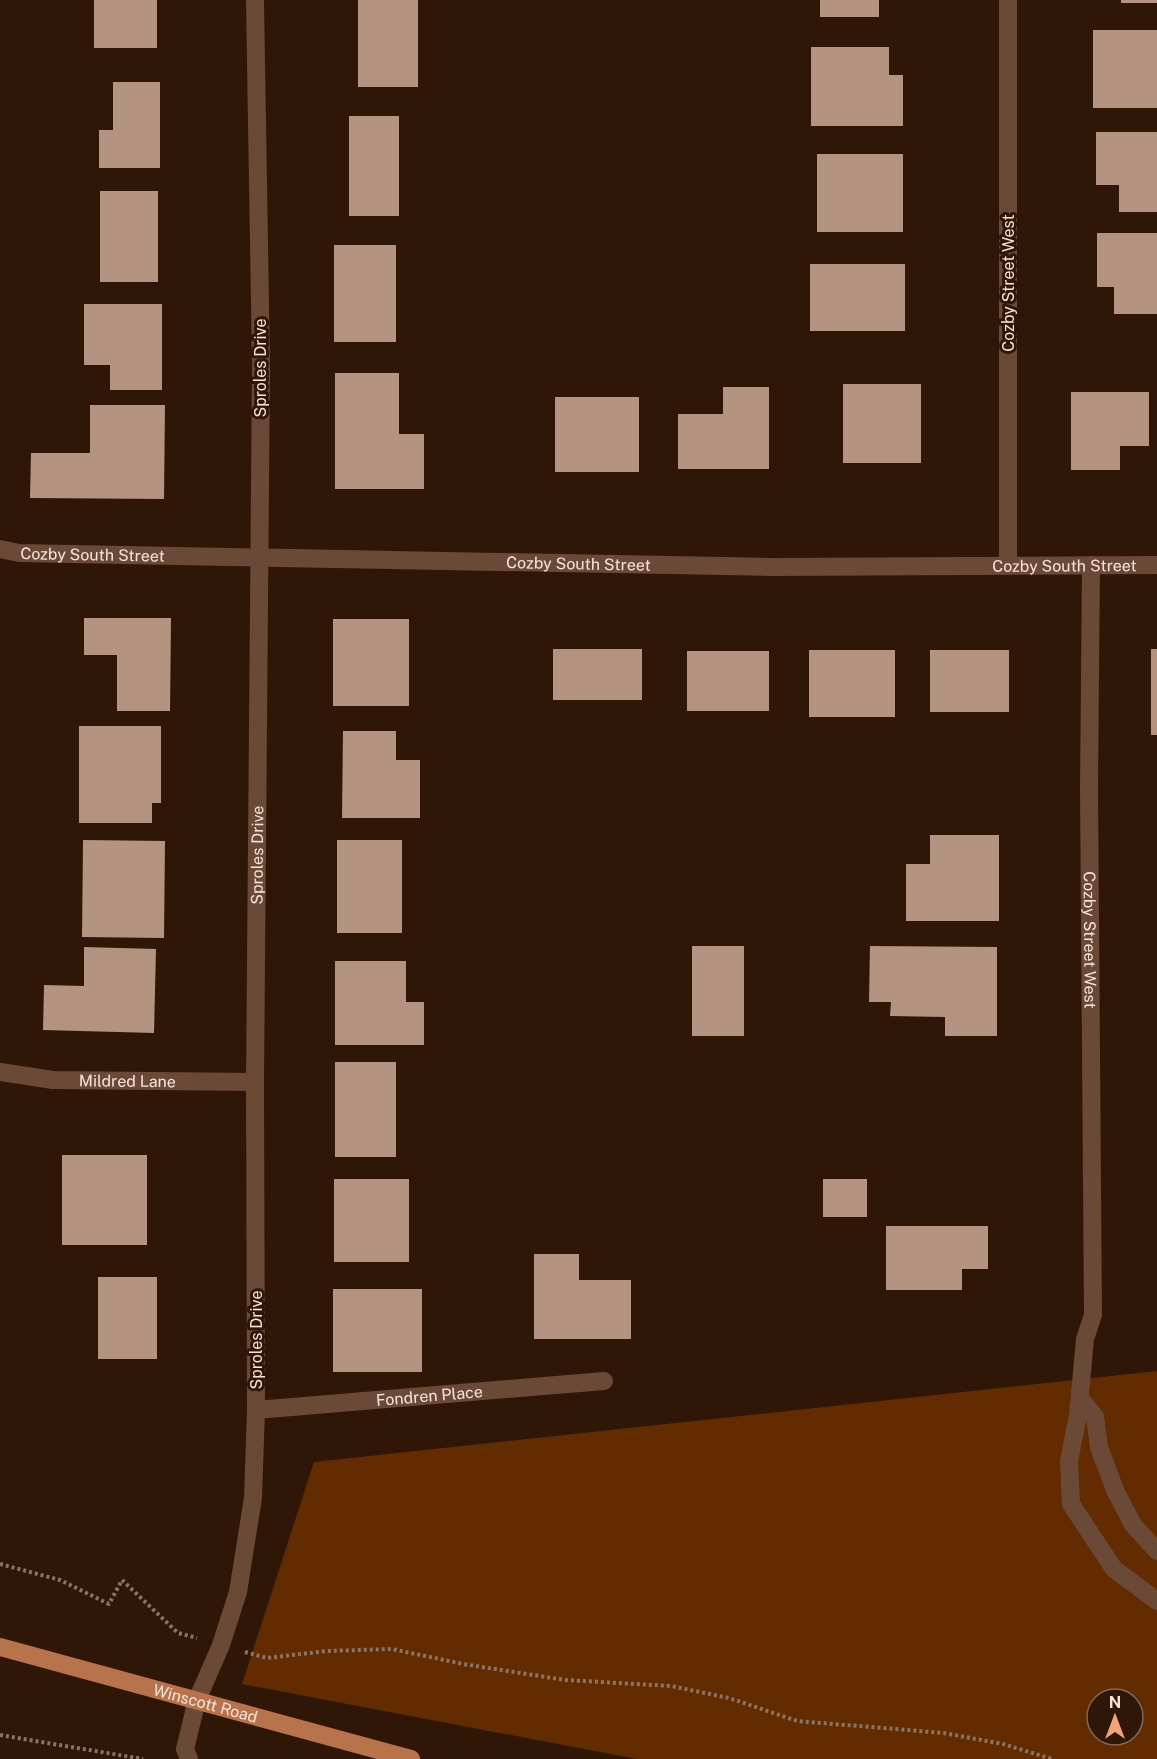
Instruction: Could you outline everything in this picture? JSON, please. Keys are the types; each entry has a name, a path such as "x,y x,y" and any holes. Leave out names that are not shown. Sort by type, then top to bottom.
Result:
{"main road":[{"name":"Winscott Road","path":"0,1647 411,1759"}],"street":[{"name":"Sproles Drive","path":"189,1759 185,1749 197,1700 221,1645 238,1592 253,1498 256,1410 255,1082 261,365 255,0"},
{"name":"Cozby Street West","path":"1008,0 1008,565"},
{"name":"Cozby South Street","path":"0,549 19,553 771,567 1157,565"},
{"name":"Cozby Street West","path":"1091,565 1089,789 1093,1315 1085,1339 1080,1398 1069,1461 1071,1504 1114,1569 1157,1601"},
{"name":"Mildred Lane","path":"0,1072 53,1080 255,1082"},
{"name":"Fondren Place","path":"256,1410 604,1381"},
{"path":"1080,1398 1095,1417 1099,1447 1114,1490 1133,1525 1157,1551"}],"path":[{"path":"0,1564 60,1580 109,1604 122,1580 178,1633 267,1658 327,1651 392,1649 463,1664 565,1680 671,1686 729,1698 797,1721 944,1733 1003,1744 1052,1759"},
{"path":"0,1735 143,1759"}],"shaded area":[{"path":"1157,1371 1157,1759 637,1759 242,1684 314,1462"}],"building":[{"path":"94,0 157,0 157,48 94,48"},
{"path":"358,0 418,0 418,87 358,87"},
{"path":"820,0 879,0 879,17 820,17"},
{"path":"1121,0 1157,0 1157,3 1121,3"},
{"path":"1093,30 1157,30 1157,108 1093,108"},
{"path":"811,47 889,47 889,75 903,75 903,126 811,126"},
{"path":"113,82 160,82 160,168 99,168 99,130 113,130"},
{"path":"349,116 399,116 399,216 349,216"},
{"path":"1096,132 1157,132 1157,212 1119,212 1119,185 1096,185"},
{"path":"817,154 903,154 903,232 817,232"},
{"path":"100,191 158,191 158,282 100,282"},
{"path":"1097,233 1157,233 1157,314 1114,314 1114,287 1097,287"},
{"path":"334,245 396,245 396,342 334,342"},
{"path":"810,264 905,264 905,331 810,331"},
{"path":"84,304 162,304 162,390 110,390 110,365 84,365"},
{"path":"335,373 399,373 399,434 424,434 424,489 335,489"},
{"path":"843,384 921,384 921,463 843,463"},
{"path":"723,387 769,387 769,469 678,469 678,414 723,414"},
{"path":"1071,392 1149,392 1149,446 1120,446 1120,470 1071,470"},
{"path":"555,397 639,397 639,472 555,472"},
{"path":"90,405 165,405 164,499 30,498 31,453 90,453"},
{"path":"84,618 171,618 170,711 117,711 117,655 84,655"},
{"path":"333,619 409,619 409,706 333,706"},
{"path":"553,649 642,649 642,700 553,700"},
{"path":"1151,649 1157,649 1157,735 1151,735"},
{"path":"809,650 895,650 895,717 809,717"},
{"path":"930,650 1009,650 1009,712 930,712"},
{"path":"687,651 769,651 769,711 687,711"},
{"path":"79,726 161,726 161,803 152,803 152,823 79,823"},
{"path":"343,731 396,731 396,760 420,760 420,818 342,818"},
{"path":"930,835 999,835 999,921 906,921 906,864 930,864"},
{"path":"83,840 165,841 164,938 82,937"},
{"path":"337,840 402,840 402,933 337,933"},
{"path":"692,946 744,946 744,1036 692,1036"},
{"path":"870,946 997,947 997,1036 945,1036 945,1017 890,1016 891,1002 869,1002"},
{"path":"84,947 156,949 154,1033 43,1030 44,985 84,986"},
{"path":"335,961 406,961 406,1002 424,1002 424,1045 335,1045"},
{"path":"335,1062 396,1062 396,1157 335,1157"},
{"path":"62,1155 147,1155 147,1245 62,1245"},
{"path":"334,1179 409,1179 409,1262 334,1262"},
{"path":"823,1179 867,1179 867,1217 823,1217"},
{"path":"886,1226 988,1226 988,1269 962,1269 962,1290 886,1290"},
{"path":"534,1254 579,1254 579,1280 631,1280 631,1339 534,1339"},
{"path":"98,1277 157,1277 157,1359 98,1359"},
{"path":"333,1289 422,1289 422,1372 333,1372"}]}
